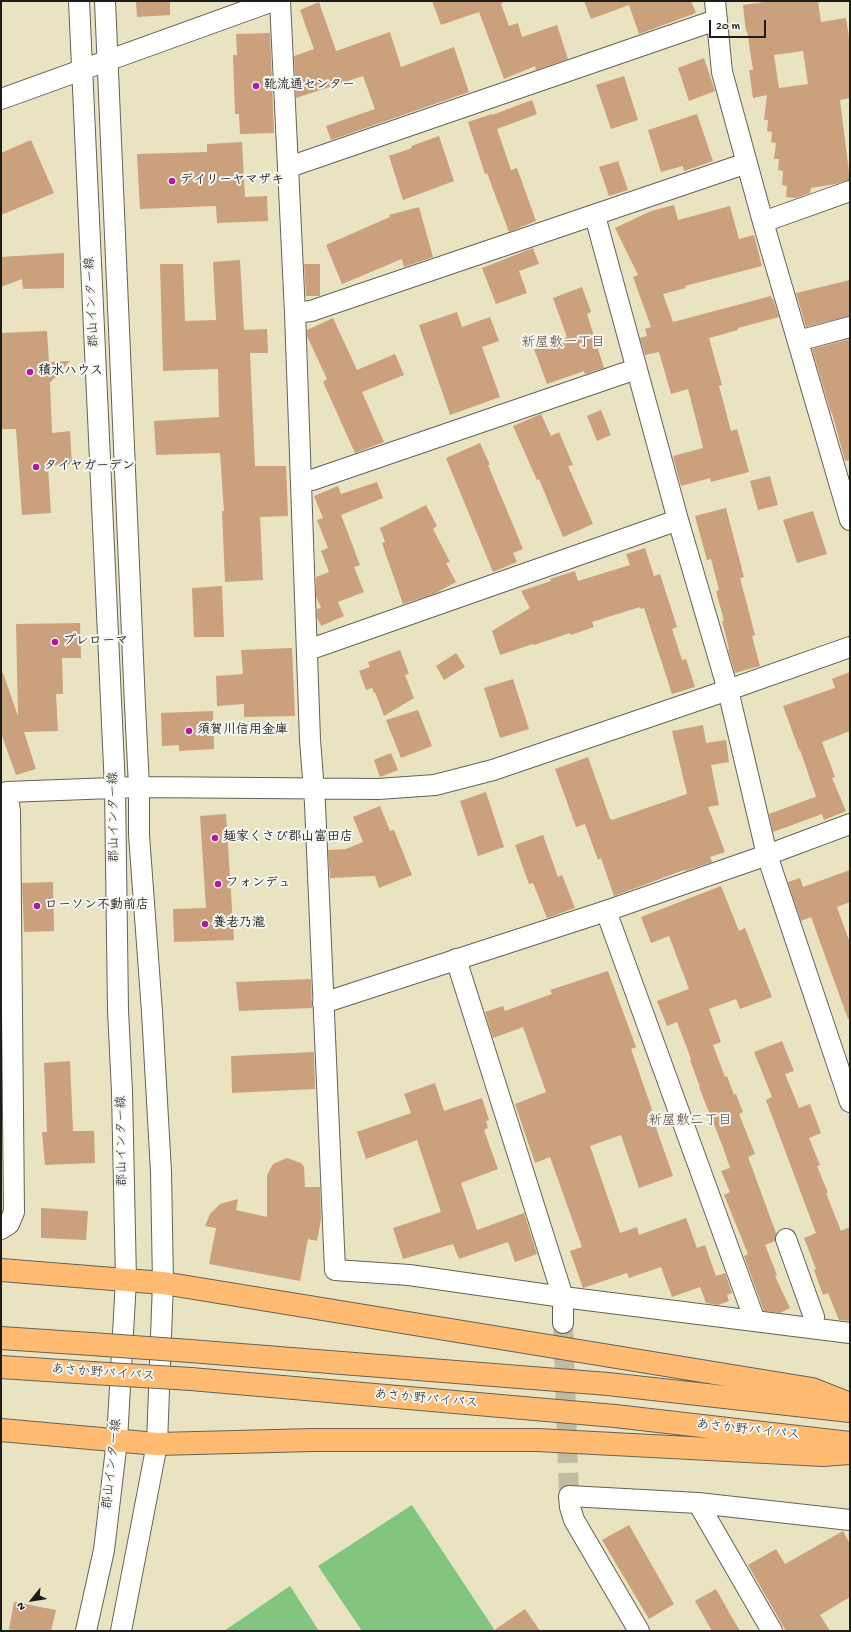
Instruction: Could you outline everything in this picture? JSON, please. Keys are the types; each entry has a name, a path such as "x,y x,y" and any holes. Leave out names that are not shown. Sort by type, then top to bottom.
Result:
{"highway":[{"path":"1,1270 163,1283 812,1389 850,1404"},
{"path":"1,1338 190,1351 608,1384 850,1412"},
{"name":"あさか野バイパス","path":"1,1367 191,1379 615,1416 850,1443"},
{"path":"1,1430 157,1444 313,1440 537,1440 823,1455 850,1453"}],"street":[{"name":"郡山インター線","path":"78,1 95,336 115,788 118,1010 122,1092 126,1280 117,1440 104,1550 86,1631"},
{"path":"104,1 134,705 139,787 139,835 152,1012 160,1172 163,1283 157,1444 121,1631"},
{"path":"1,99 273,1"},
{"path":"280,1 289,166 313,788 335,1270 409,1275 563,1297 850,1333"},
{"path":"289,166 715,10 722,72 763,222 850,520"},
{"path":"295,313 311,311 595,216 747,163"},
{"path":"763,222 850,191"},
{"path":"595,216 678,520 728,690 767,855 850,1102"},
{"path":"798,341 850,327"},
{"path":"301,481 312,480 636,369"},
{"path":"308,650 678,520"},
{"path":"1,1229 9,1224 14,1212 6,966 10,811 4,793 139,787 378,789 435,785 493,770 850,647"},
{"path":"323,1003 606,911 767,855 850,824"},
{"path":"606,911 755,1321"},
{"path":"456,959 563,1297 563,1323"},
{"path":"786,1239 814,1317 813,1328"},
{"path":"639,1631 574,1520 568,1496 698,1503 850,1520"},
{"path":"698,1503 772,1631"}],"green space":[{"path":"412,1505 494,1629 491,1631 362,1631 318,1566"},
{"path":"290,1586 319,1631 224,1631"}],"building":[{"path":"136,1 170,1 170,15 137,17"},
{"path":"432,1 503,1 501,4 509,26 518,23 522,37 557,25 568,59 536,70 535,66 504,79 479,12 441,25"},
{"path":"584,1 691,1 696,13 639,34 629,5 591,19"},
{"path":"772,1 818,1 821,22 846,18 850,43 850,98 840,100 850,180 811,188 810,193 796,198 786,197 787,186 782,185 783,171 778,170 779,159 774,159 776,143 771,142 772,132 767,131 768,120 764,120 767,95 753,98 749,70 753,70 743,5","holes":["803,51 808,84 779,88 774,55"]},
{"path":"319,2 336,51 390,32 401,67 454,47 469,92 331,140 326,126 375,109 363,76 296,98 294,56 314,49 300,10"},
{"path":"270,33 274,133 240,134 239,114 235,114 233,55 237,55 236,34"},
{"path":"704,58 715,91 689,101 678,68"},
{"path":"624,76 638,120 611,129 596,85"},
{"path":"532,100 537,114 497,129 511,170 517,168 536,221 509,232 487,173 485,174 468,122"},
{"path":"697,114 713,161 684,171 683,166 661,172 648,130"},
{"path":"439,136 454,181 403,200 389,156"},
{"path":"31,140 54,193 1,215 1,153"},
{"path":"242,142 245,197 267,196 268,221 217,223 216,206 140,209 137,154 207,152 207,144"},
{"path":"618,161 628,190 609,196 599,167"},
{"path":"674,205 678,220 730,206 739,239 754,235 762,266 685,286 686,288 663,294 673,322 771,296 779,317 738,328 738,330 709,338 722,385 719,386 731,431 737,429 749,472 711,482 710,478 681,486 673,456 703,448 701,439 688,389 671,394 659,352 645,355 640,338 647,336 645,329 651,327 633,277 638,275 615,228 651,211"},
{"path":"419,207 433,257 404,267 402,259 342,284 326,245 390,217 389,215"},
{"path":"533,248 539,264 519,271 527,293 496,304 482,268"},
{"path":"64,253 64,288 23,289 22,279 1,287 1,257"},
{"path":"240,260 244,330 267,329 268,353 250,353 255,466 286,466 288,516 260,517 263,580 225,582 222,511 224,511 220,453 156,455 154,421 219,417 218,369 163,371 160,264 183,264 185,321 216,320 213,262"},
{"path":"304,264 320,264 320,296 306,296"},
{"path":"850,280 850,316 806,327 796,293"},
{"path":"582,287 591,312 587,314 604,368 585,374 584,371 547,384 534,349 567,337 553,298"},
{"path":"457,312 462,327 490,317 499,341 482,347 500,397 450,415 419,325"},
{"path":"333,318 357,370 395,354 404,375 362,392 384,442 355,453 323,382 327,379 307,336 307,330"},
{"path":"47,331 49,362 70,361 50,383 52,433 70,431 72,464 48,466 51,513 22,515 16,429 1,429 1,333"},
{"path":"850,339 850,460 845,461 812,349"},
{"path":"601,410 611,435 597,441 587,416"},
{"path":"541,414 551,436 559,432 573,465 568,466 593,524 563,537 539,479 537,480 513,426"},
{"path":"480,443 523,549 513,553 517,562 493,572 446,458"},
{"path":"770,476 778,505 758,510 750,481"},
{"path":"377,482 383,498 341,515 360,565 354,567 364,592 338,602 344,616 321,626 317,617 317,609 321,608 316,596 316,577 329,572 321,551 328,548 317,520 323,518 314,496 338,486 341,494"},
{"path":"426,505 437,526 433,529 450,562 446,563 456,582 434,594 403,604 382,543 385,542 380,528"},
{"path":"726,508 744,577 740,578 755,635 752,636 760,666 735,673 728,649 722,621 724,621 716,591 719,590 711,559 707,560 695,516"},
{"path":"813,511 827,554 797,563 783,520"},
{"path":"645,548 654,576 660,574 677,627 672,629 682,660 686,659 695,687 672,694 644,608 641,609 640,607 592,622 594,627 571,635 570,633 500,655 492,631 530,608 521,591 575,571 578,581 630,565 626,554"},
{"path":"222,586 224,637 194,637 192,588"},
{"path":"80,623 81,658 62,658 63,694 56,694 58,731 24,732 36,769 16,775 1,733 1,673 3,673 18,716 16,624"},
{"path":"292,648 295,716 244,717 244,704 217,706 216,676 243,674 241,650"},
{"path":"400,650 409,674 405,675 414,698 384,716 375,692 374,693 372,688 366,690 359,671 370,667 368,662"},
{"path":"456,653 465,667 444,680 436,666"},
{"path":"850,672 850,731 822,742 835,777 832,778 846,811 824,820 822,814 773,832 769,814 816,796 783,706 835,688 832,679"},
{"path":"513,679 529,729 500,738 484,688"},
{"path":"418,710 432,746 401,758 386,720"},
{"path":"213,711 214,749 179,751 179,745 162,746 161,713"},
{"path":"703,725 706,743 726,740 729,762 711,765 719,805 708,807 725,852 710,857 712,862 685,871 684,870 614,896 601,858 598,860 585,824 576,827 555,769 588,757 610,819 612,820 687,794 672,731"},
{"path":"391,753 398,770 380,777 374,760"},
{"path":"486,792 504,847 478,856 460,801"},
{"path":"380,806 390,831 394,830 412,875 379,888 375,876 330,878 328,850 346,849 363,842 353,817"},
{"path":"226,814 234,940 174,942 173,909 206,908 200,816"},
{"path":"543,835 558,877 562,875 575,908 547,918 533,883 529,884 515,845"},
{"path":"850,870 850,902 837,907 850,943 850,1019 848,1019 811,917 801,921 788,882 800,878 803,887"},
{"path":"53,882 54,931 24,932 22,883"},
{"path":"721,886 739,931 745,928 772,997 740,1009 736,999 709,1009 721,1042 713,1045 725,1077 727,1076 734,1095 736,1094 743,1112 739,1114 755,1154 748,1157 776,1233 775,1241 765,1245 777,1275 775,1276 790,1308 780,1313 764,1311 744,1256 748,1254 724,1195 730,1192 721,1171 730,1168 723,1147 699,1087 690,1060 691,1059 677,1022 667,1026 657,1001 689,989 669,936 651,943 641,917"},
{"path":"608,971 636,1047 631,1049 673,1176 639,1188 621,1135 590,1146 620,1233 637,1227 639,1235 686,1218 697,1248 705,1245 716,1276 725,1273 732,1293 727,1295 729,1301 718,1305 706,1303 700,1287 672,1297 661,1267 629,1278 627,1273 583,1288 570,1251 582,1247 550,1157 535,1163 515,1104 546,1092 523,1027 493,1038 485,1012 503,1006 505,1011 552,994 550,990"},
{"path":"311,979 312,1008 239,1011 236,982"},
{"path":"782,1041 794,1071 785,1074 799,1108 810,1104 821,1133 809,1138 820,1165 817,1166 828,1193 826,1193 841,1231 850,1227 850,1321 839,1320 828,1293 823,1295 814,1270 816,1269 804,1238 816,1233 766,1100 772,1097 754,1052"},
{"path":"314,1052 315,1089 232,1093 231,1056"},
{"path":"70,1061 73,1131 94,1131 95,1163 45,1165 42,1132 47,1132 44,1063"},
{"path":"435,1083 444,1111 482,1098 489,1120 486,1121 488,1128 484,1130 498,1169 461,1183 477,1230 524,1213 537,1254 515,1262 508,1242 459,1259 453,1244 403,1259 393,1228 441,1212 417,1140 366,1159 357,1132 411,1113 404,1094"},
{"path":"287,1158 301,1163 304,1167 305,1187 320,1187 321,1219 317,1241 308,1239 300,1281 209,1264 216,1228 205,1226 210,1214 220,1204 238,1199 236,1210 267,1217 267,1175 273,1164"},
{"path":"41,1208 88,1211 86,1240 41,1238"},
{"path":"629,1525 674,1604 649,1619 602,1540"},
{"path":"843,1531 850,1544 850,1597 820,1615 830,1631 786,1631 748,1565 776,1549 785,1564"},
{"path":"716,1589 740,1631 712,1631 695,1601"},
{"path":"14,1602 56,1610 51,1631 17,1631 9,1629"},
{"path":"525,1609 540,1631 493,1631"}],"tunnel":[{"path":"563,1323 569,1496"}],"place":[{"name":"靴流通センター","path":"256,86"},
{"name":"デイリーヤマザキ","path":"172,181"},
{"name":"積水ハウス","path":"30,372"},
{"name":"タイヤガーデン","path":"36,467"},
{"name":"プレローマ","path":"55,642"},
{"name":"須賀川信用金庫","path":"189,731"},
{"name":"麺家くさび郡山富田店","path":"215,838"},
{"name":"フォンデュ","path":"218,884"},
{"name":"ローソン不動前店","path":"37,906"},
{"name":"養老乃瀧","path":"205,924"}],"district":[{"name":"新屋敷一丁目","path":"563,344"},
{"name":"新屋敷二丁目","path":"690,1122"}]}
